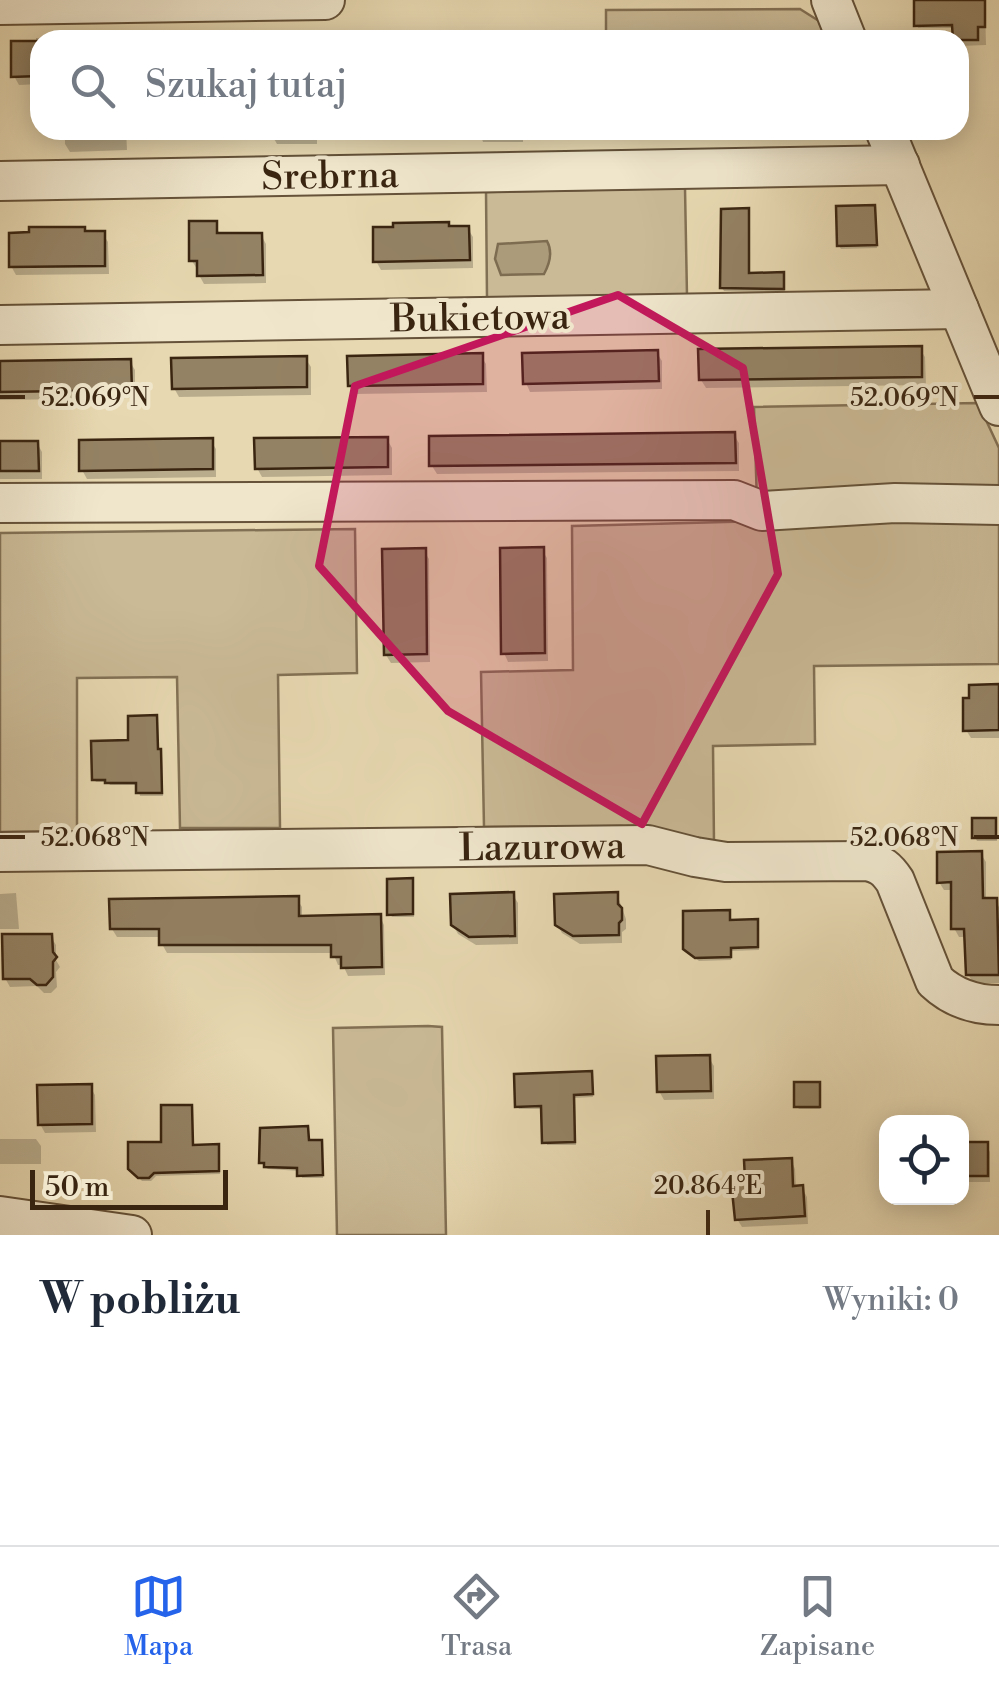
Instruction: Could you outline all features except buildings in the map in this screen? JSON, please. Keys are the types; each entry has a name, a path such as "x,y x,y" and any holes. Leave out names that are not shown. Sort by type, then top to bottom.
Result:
{"street":[{"path":"0,5 325,0"},
{"path":"830,0 843,30"},
{"path":"889,140 997,393"},
{"name":"Srebrna","path":"0,181 900,165"},
{"name":"Bukietowa","path":"0,324 959,309"},
{"path":"0,503 734,500 762,511 895,503 999,504"},
{"name":"Lazurowa","path":"0,852 648,845 726,862 867,860 879,863 895,881 936,981 959,998 999,1005"},
{"path":"0,1216 132,1235"}],"highlighted area":[{"path":"618,295 743,368 778,574 642,824 448,711 319,566 355,386"}],"shaded area":[{"path":"800,9 819,21 823,30 606,30 606,10"},
{"path":"685,188 687,296 487,298 486,192"},
{"path":"547,241 550,258 544,274 501,275 495,259 498,244"},
{"path":"978,403 999,448 999,494 757,504 754,407"},
{"path":"999,515 999,664 814,666 815,744 713,746 714,843 622,826 484,827 481,672 573,670 572,526"},
{"path":"355,529 357,673 278,675 280,828 180,828 177,677 77,678 77,831 0,832 0,533"},
{"path":"442,1027 446,1235 337,1235 333,1028"}]}
